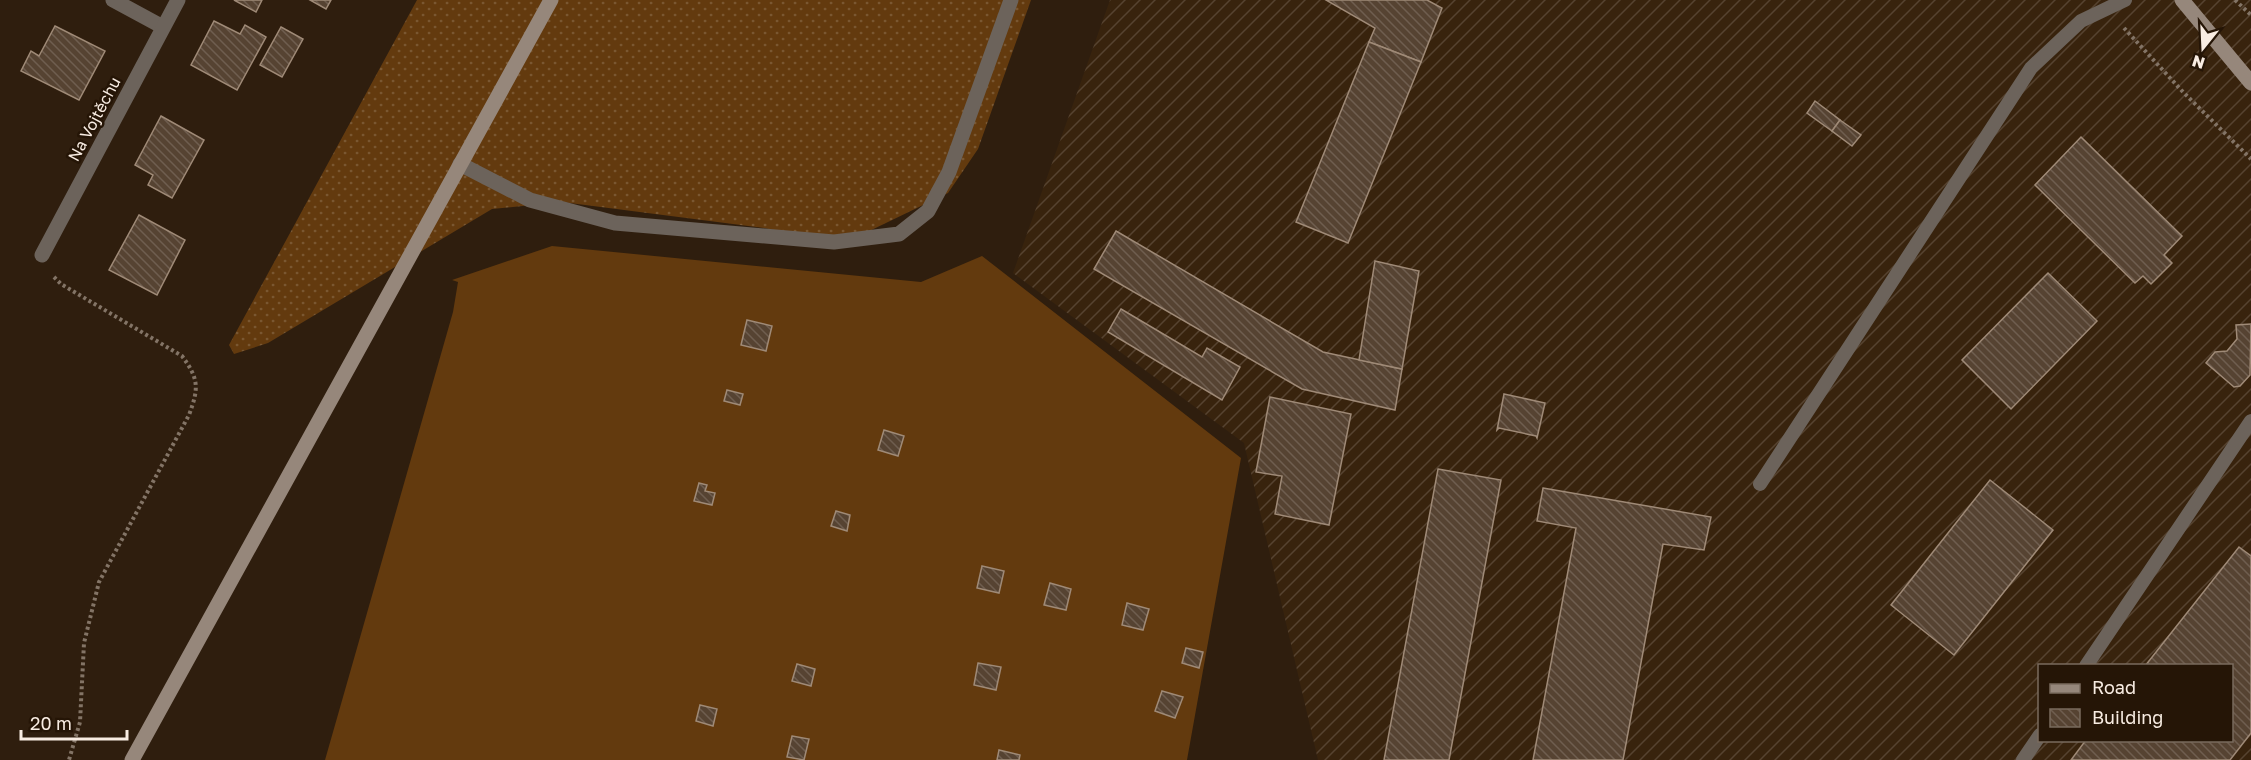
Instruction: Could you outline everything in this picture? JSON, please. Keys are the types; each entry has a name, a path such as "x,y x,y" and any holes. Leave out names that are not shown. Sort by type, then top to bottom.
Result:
{"main road":[{"path":"132,760 551,0"},
{"path":"2182,0 2251,83"}],"street":[{"path":"113,0 163,27"},
{"name":"Na Vojtěchu","path":"42,255 178,0"},
{"path":"460,164 530,200 615,223 834,242 899,234 928,211 949,172 1011,0"}],"lane":[{"path":"1760,484 2031,68 2080,21 2125,0"},
{"path":"2087,664 2251,421"},
{"path":"2023,760 2038,738"}],"path":[{"path":"2235,0 2251,15"},
{"path":"2132,37 2183,92 2251,159"},
{"path":"42,255 43,269 61,284 182,356 192,369 197,383 189,415 99,582 84,643 80,722 69,760"}],"shaded area":[{"path":"417,0 1031,0 978,149 948,193 859,236 803,236 764,228 562,202 492,209 268,343 234,354 229,345"},
{"path":"1110,0 2251,0 2251,760 1318,760 1244,443 1013,273"},
{"path":"552,246 921,282 982,256 1241,458 1187,760 325,760 453,312 458,282 452,280"}],"building":[{"path":"234,0 262,0 256,12"},
{"path":"310,0 331,0 326,9"},
{"path":"1326,0 1427,0 1442,8 1421,62 1369,42 1375,28"},
{"path":"214,21 240,34 245,25 266,37 237,90 191,65"},
{"path":"55,26 105,51 79,100 21,71 31,51 39,56"},
{"path":"281,27 303,39 282,77 260,65"},
{"path":"1369,42 1421,62 1348,243 1296,222"},
{"path":"1815,101 1840,120 1832,131 1807,113"},
{"path":"161,116 204,140 172,198 148,185 153,175 135,165"},
{"path":"1840,120 1861,135 1852,146 1832,131"},
{"path":"2081,137 2182,236 2164,255 2172,263 2151,284 2143,276 2135,283 2035,185"},
{"path":"139,215 185,240 157,295 109,270"},
{"path":"1116,231 1323,352 1402,369 1395,410 1302,389 1094,269"},
{"path":"1375,261 1419,271 1402,369 1359,360"},
{"path":"2048,273 2097,321 2011,409 1962,360"},
{"path":"1121,309 1202,357 1207,348 1240,367 1222,400 1108,332"},
{"path":"747,320 772,326 766,351 741,345"},
{"path":"2251,324 2250,375 2240,386 2234,387 2206,363 2215,352 2227,351 2237,339 2236,325"},
{"path":"727,390 743,394 740,405 724,401"},
{"path":"1504,394 1545,403 1537,438 1499,428 1497,430"},
{"path":"1270,397 1351,414 1329,525 1275,514 1282,476 1256,472"},
{"path":"884,430 904,436 898,456 878,450"},
{"path":"1438,469 1501,480 1449,760 1384,760"},
{"path":"1990,480 2053,530 1954,655 1891,605"},
{"path":"699,483 707,485 705,491 715,493 712,505 694,501"},
{"path":"1543,488 1711,517 1704,550 1663,544 1623,760 1533,760 1576,528 1537,521"},
{"path":"836,511 850,515 847,531 831,526"},
{"path":"2239,547 2251,556 2251,733 2230,760 2071,760 2084,742 2233,742 2233,664 2147,664"},
{"path":"982,566 1004,571 999,593 977,588"},
{"path":"1050,583 1071,589 1066,610 1044,605"},
{"path":"1127,603 1149,609 1143,630 1122,625"},
{"path":"1186,648 1203,652 1199,668 1182,663"},
{"path":"978,663 1001,667 996,690 974,685"},
{"path":"797,664 815,669 811,686 792,681"},
{"path":"1162,691 1183,697 1175,718 1155,711"},
{"path":"700,705 717,709 713,726 696,721"},
{"path":"792,736 809,739 804,760 787,757"},
{"path":"999,750 1020,755 1019,760 997,760"}]}
